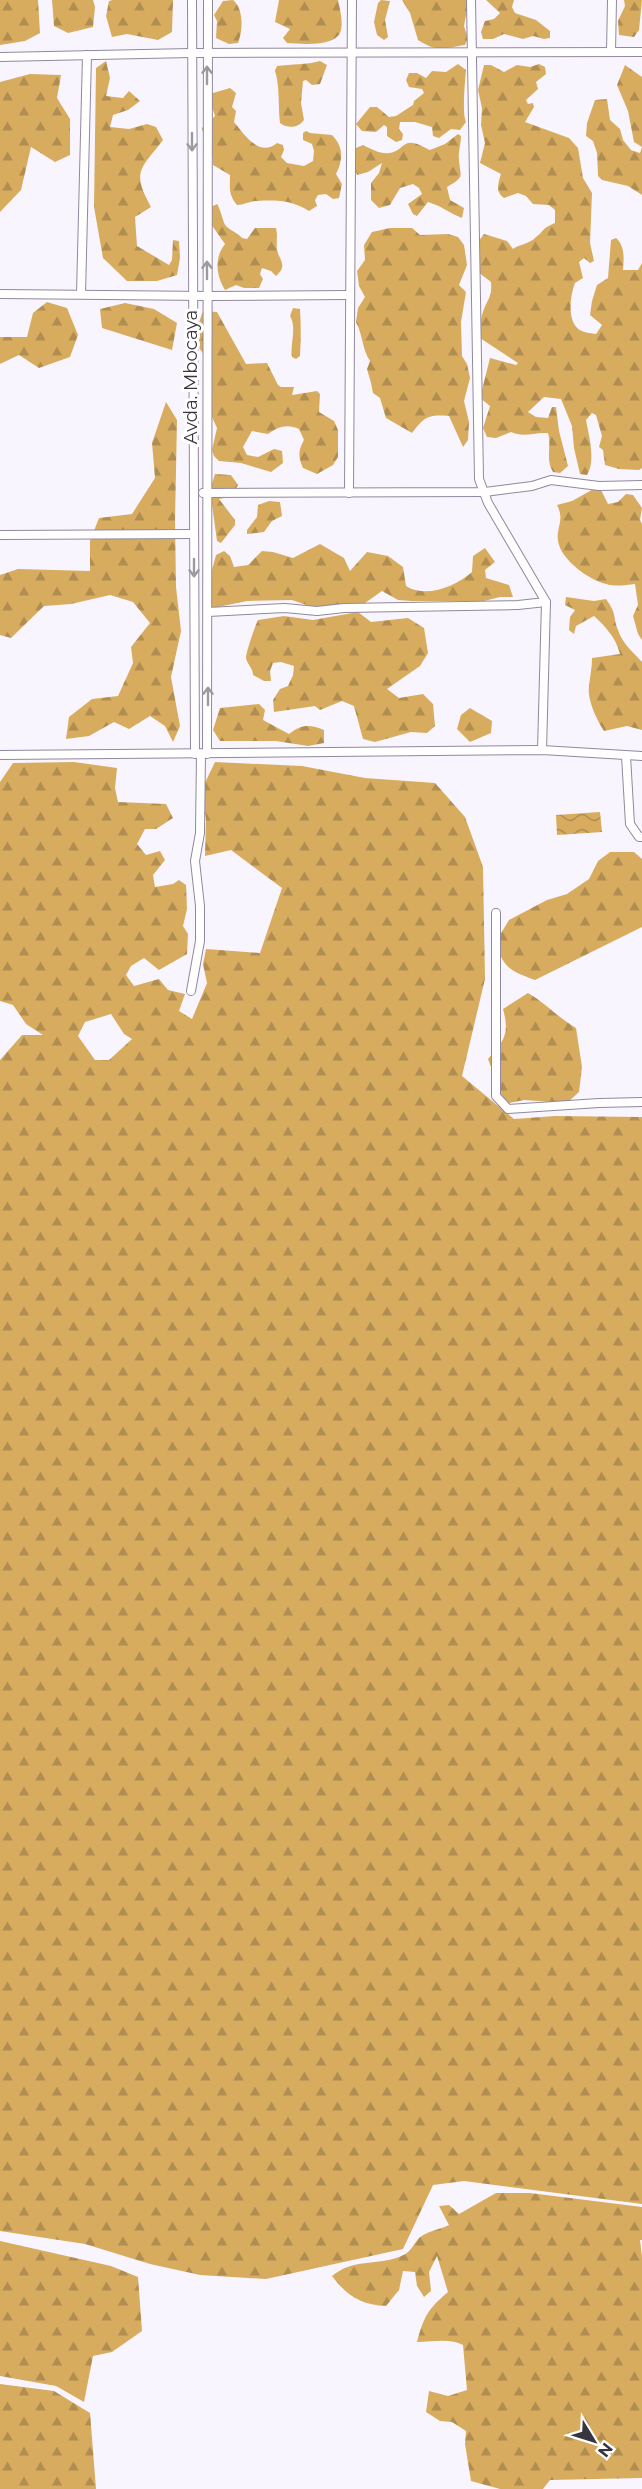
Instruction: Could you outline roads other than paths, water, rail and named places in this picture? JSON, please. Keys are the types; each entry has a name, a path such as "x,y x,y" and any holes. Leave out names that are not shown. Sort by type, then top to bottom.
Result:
{"street":[{"path":"190,991 200,941 200,906 195,861 200,833 201,754 194,534 192,0"},
{"name":"Avda. Mbocaya","path":"201,754 208,612 208,0"},
{"path":"349,493 348,295 352,0"},
{"path":"471,0 479,479 488,503 546,602 542,750"},
{"path":"611,52 612,0"},
{"path":"0,57 192,53 642,52"},
{"path":"81,294 87,55"},
{"path":"0,294 348,295"},
{"path":"194,493 485,492 532,486 551,480 599,486 642,484"},
{"path":"0,535 194,534"},
{"path":"208,612 285,608 317,611 344,608 518,605 546,602"},
{"path":"0,755 542,750 642,756"},
{"path":"626,756 630,824 639,837 642,837"},
{"path":"496,913 496,1096 508,1109 599,1102 642,1102"}],"water":[{"path":"600,812 602,832 557,835 556,815"}]}
